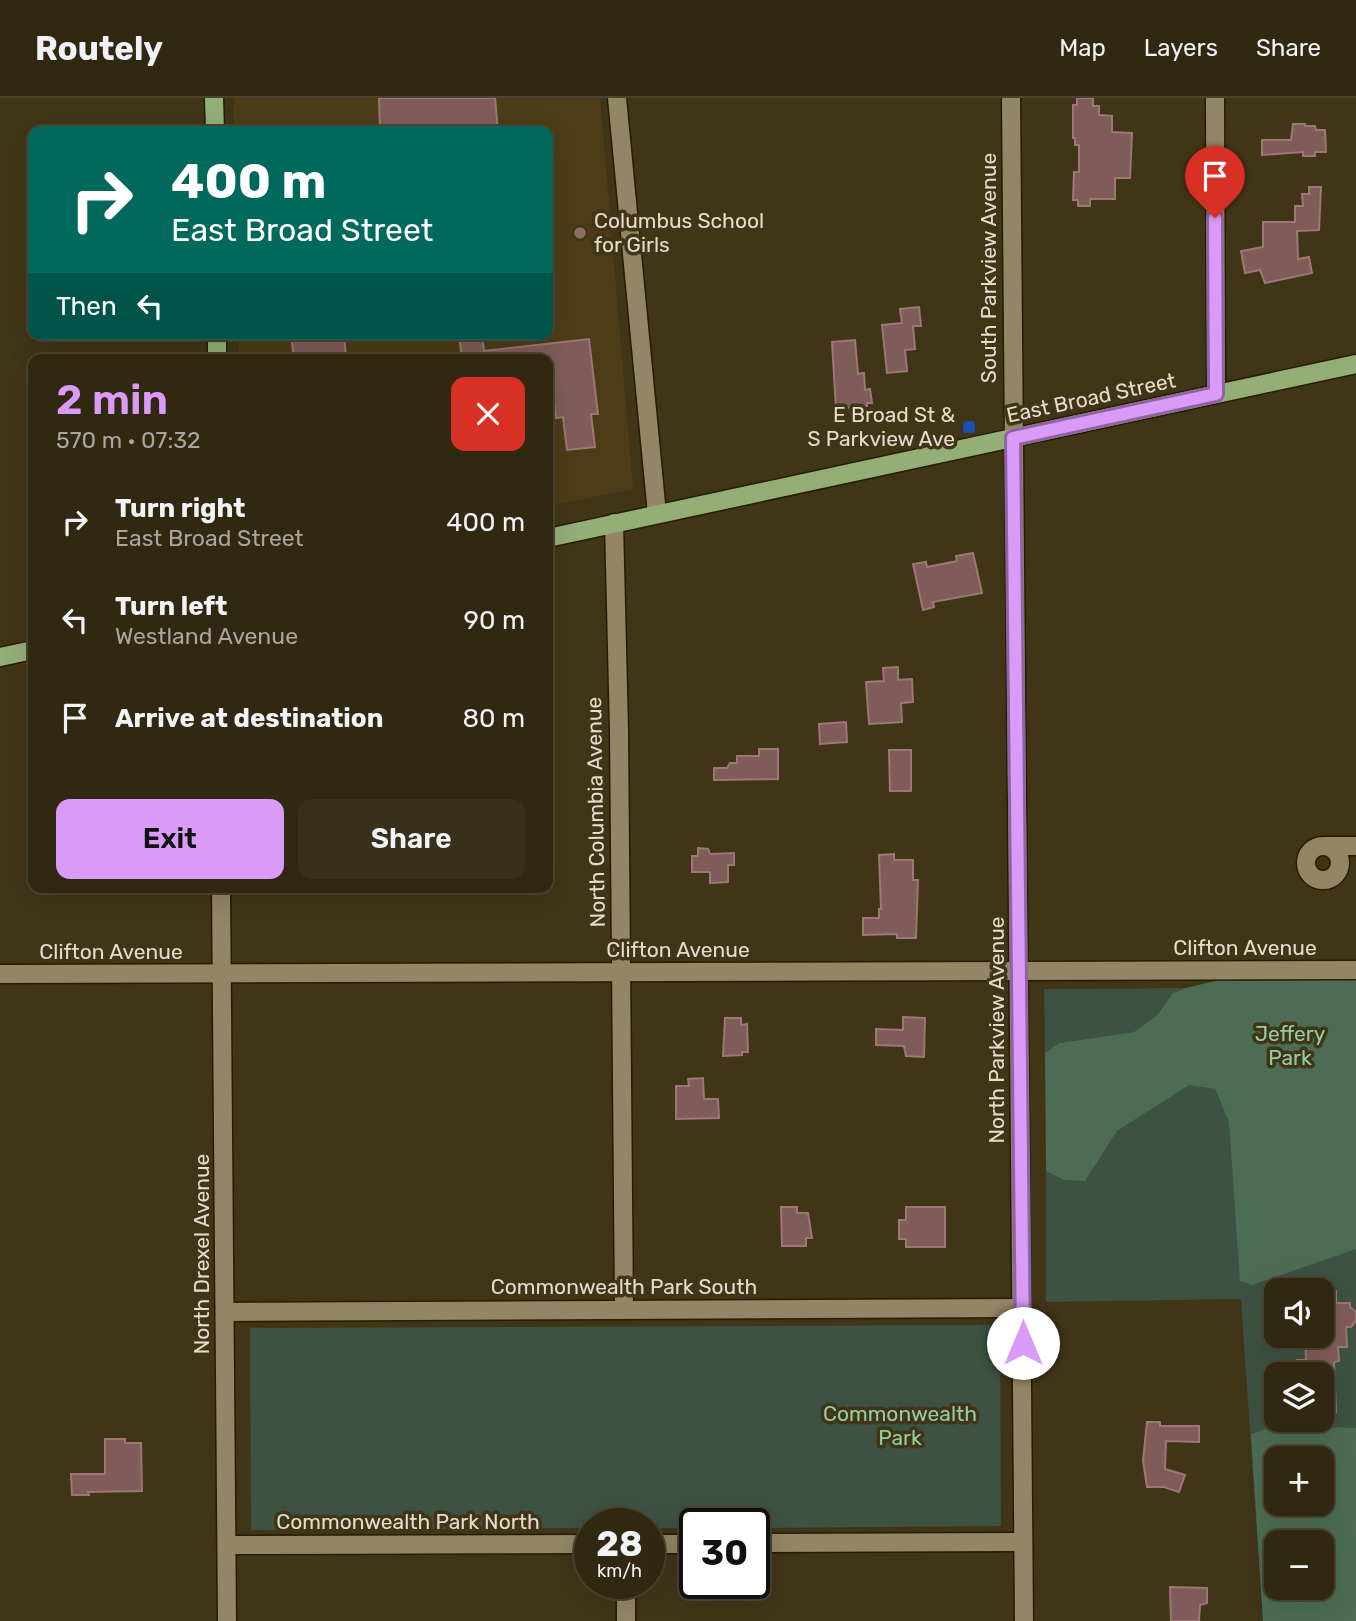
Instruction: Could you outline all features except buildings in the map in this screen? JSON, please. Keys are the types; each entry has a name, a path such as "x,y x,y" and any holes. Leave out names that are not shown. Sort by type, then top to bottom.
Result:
{"main road":[{"path":"215,98 215,126"},
{"name":"East Broad Street","path":"553,537 1356,363"},
{"path":"0,657 28,651"}],"street":[{"path":"617,98 657,514"},
{"name":"South Parkview Avenue","path":"1011,98 1013,438"},
{"path":"1215,98 1216,394"},
{"name":"North Parkview Avenue","path":"1013,438 1024,1621"},
{"name":"North Columbia Avenue","path":"614,523 624,1310"},
{"path":"1322,845 1356,846"},
{"name":"North Drexel Avenue","path":"221,893 227,1621"},
{"name":"Clifton Avenue","path":"0,974 1356,970"},
{"name":"Commonwealth Park South","path":"225,1312 1022,1308"},
{"path":"770,1543 1023,1542"},
{"name":"Commonwealth Park North","path":"227,1545 574,1544"},
{"path":"626,1599 626,1621"}],"shaded area":[{"name":"Columbus School for Girls","path":"234,98 600,98 633,489 553,505 553,354 239,354 238,340 553,340 553,126 234,126"}],"green space":[{"name":"Jeffery Park","path":"1356,979 1356,1621 1263,1621 1241,1299 1046,1302 1046,1171 1064,1180 1085,1180 1117,1131 1189,1084 1215,1089 1228,1119 1219,980"},
{"path":"1356,979 1356,1249 1272,1278 1264,1278 1264,1281 1252,1285 1240,1281 1229,1122 1215,1089 1189,1085 1117,1131 1085,1181 1064,1180 1046,1171 1045,1053 1059,1043 1134,1032 1157,1015 1173,993 1219,980"},
{"path":"1186,988 1173,993 1157,1015 1134,1032 1059,1043 1045,1053 1044,989"},
{"name":"Commonwealth Park","path":"1000,1325 1001,1526 770,1528 770,1508 679,1508 679,1528 665,1528 665,1508 574,1508 574,1528 251,1530 250,1328"},
{"path":"1334,1427 1356,1428 1356,1621 1263,1621 1251,1434 1264,1429 1264,1432 1334,1432"}],"place":[{"name":"Columbus School for Girls","path":"580,233"},
{"name":"E Broad St & S Parkview Ave","path":"969,427"}],"route":[{"path":"1023,1343 1013,438 1216,394 1215,218"}]}
